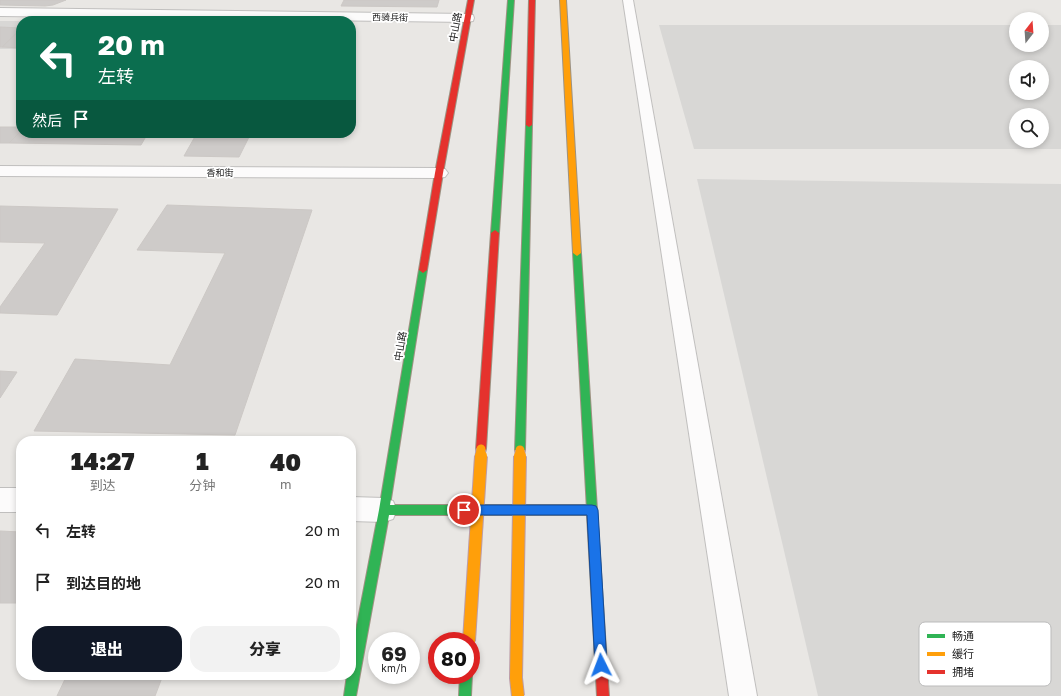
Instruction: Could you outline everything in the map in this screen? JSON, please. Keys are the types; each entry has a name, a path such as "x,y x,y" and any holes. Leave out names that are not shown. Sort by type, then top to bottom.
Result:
{"main road":[{"name":"中山路","path":"356,663 384,510 439,173 471,0"},
{"path":"470,632 511,0"},
{"path":"518,696 516,678 520,450 532,0"},
{"path":"563,0 603,696"},
{"path":"384,510 592,510"},
{"name":"中山路","path":"350,696 353,680"},
{"path":"465,696 466,684"}],"street":[{"name":"西骑兵街","path":"0,12 312,16"},
{"name":"西骑兵街","path":"356,17 468,18"},
{"name":"香和街","path":"0,171 439,173"},
{"path":"0,500 16,500"},
{"path":"356,509 384,510"}],"lane":[{"path":"628,0 743,696"}],"shaded area":[{"path":"0,21 16,21 16,49 0,49"},
{"path":"659,25 1009,25 1009,52 1049,52 1049,25 1061,25 1061,149 694,149"},
{"path":"697,179 1061,184 1061,696 818,696"}],"building":[{"path":"0,0 66,0 53,5 45,6 0,5"},
{"path":"344,0 439,0 437,7 341,6"},
{"path":"0,27 16,28 16,34 2,47 0,47"},
{"path":"16,34 16,48 2,47"},
{"path":"0,127 16,127 16,136 9,143 0,143"},
{"path":"16,136 16,138 145,138 141,145 9,143"},
{"path":"194,138 248,138 239,157 184,156"},
{"path":"167,205 312,210 235,435 34,431 75,359 170,365 225,253 137,250"},
{"path":"0,206 118,209 57,315 0,313 0,307 45,243 0,242"},
{"path":"0,371 17,372 0,398"},
{"path":"0,531 16,532 16,603 0,603"},
{"path":"65,680 161,680 155,696 57,696"}],"traffic: fast":[{"path":"495,233 511,0"},
{"path":"520,450 529,125"},
{"path":"577,253 592,510"},
{"path":"384,510 423,270"},
{"path":"356,663 384,510 541,510"},
{"path":"350,696 353,680"},
{"path":"465,696 466,684"}],"traffic: slow":[{"path":"563,0 577,253"},
{"path":"470,632 481,449"},
{"path":"518,696 516,678 520,450"}],"traffic: jam":[{"path":"423,270 439,173 471,0"},
{"path":"529,125 532,0"},
{"path":"481,449 495,233"},
{"path":"541,510 592,510 603,696"}],"route":[{"path":"464,510 592,510 601,665"}]}
